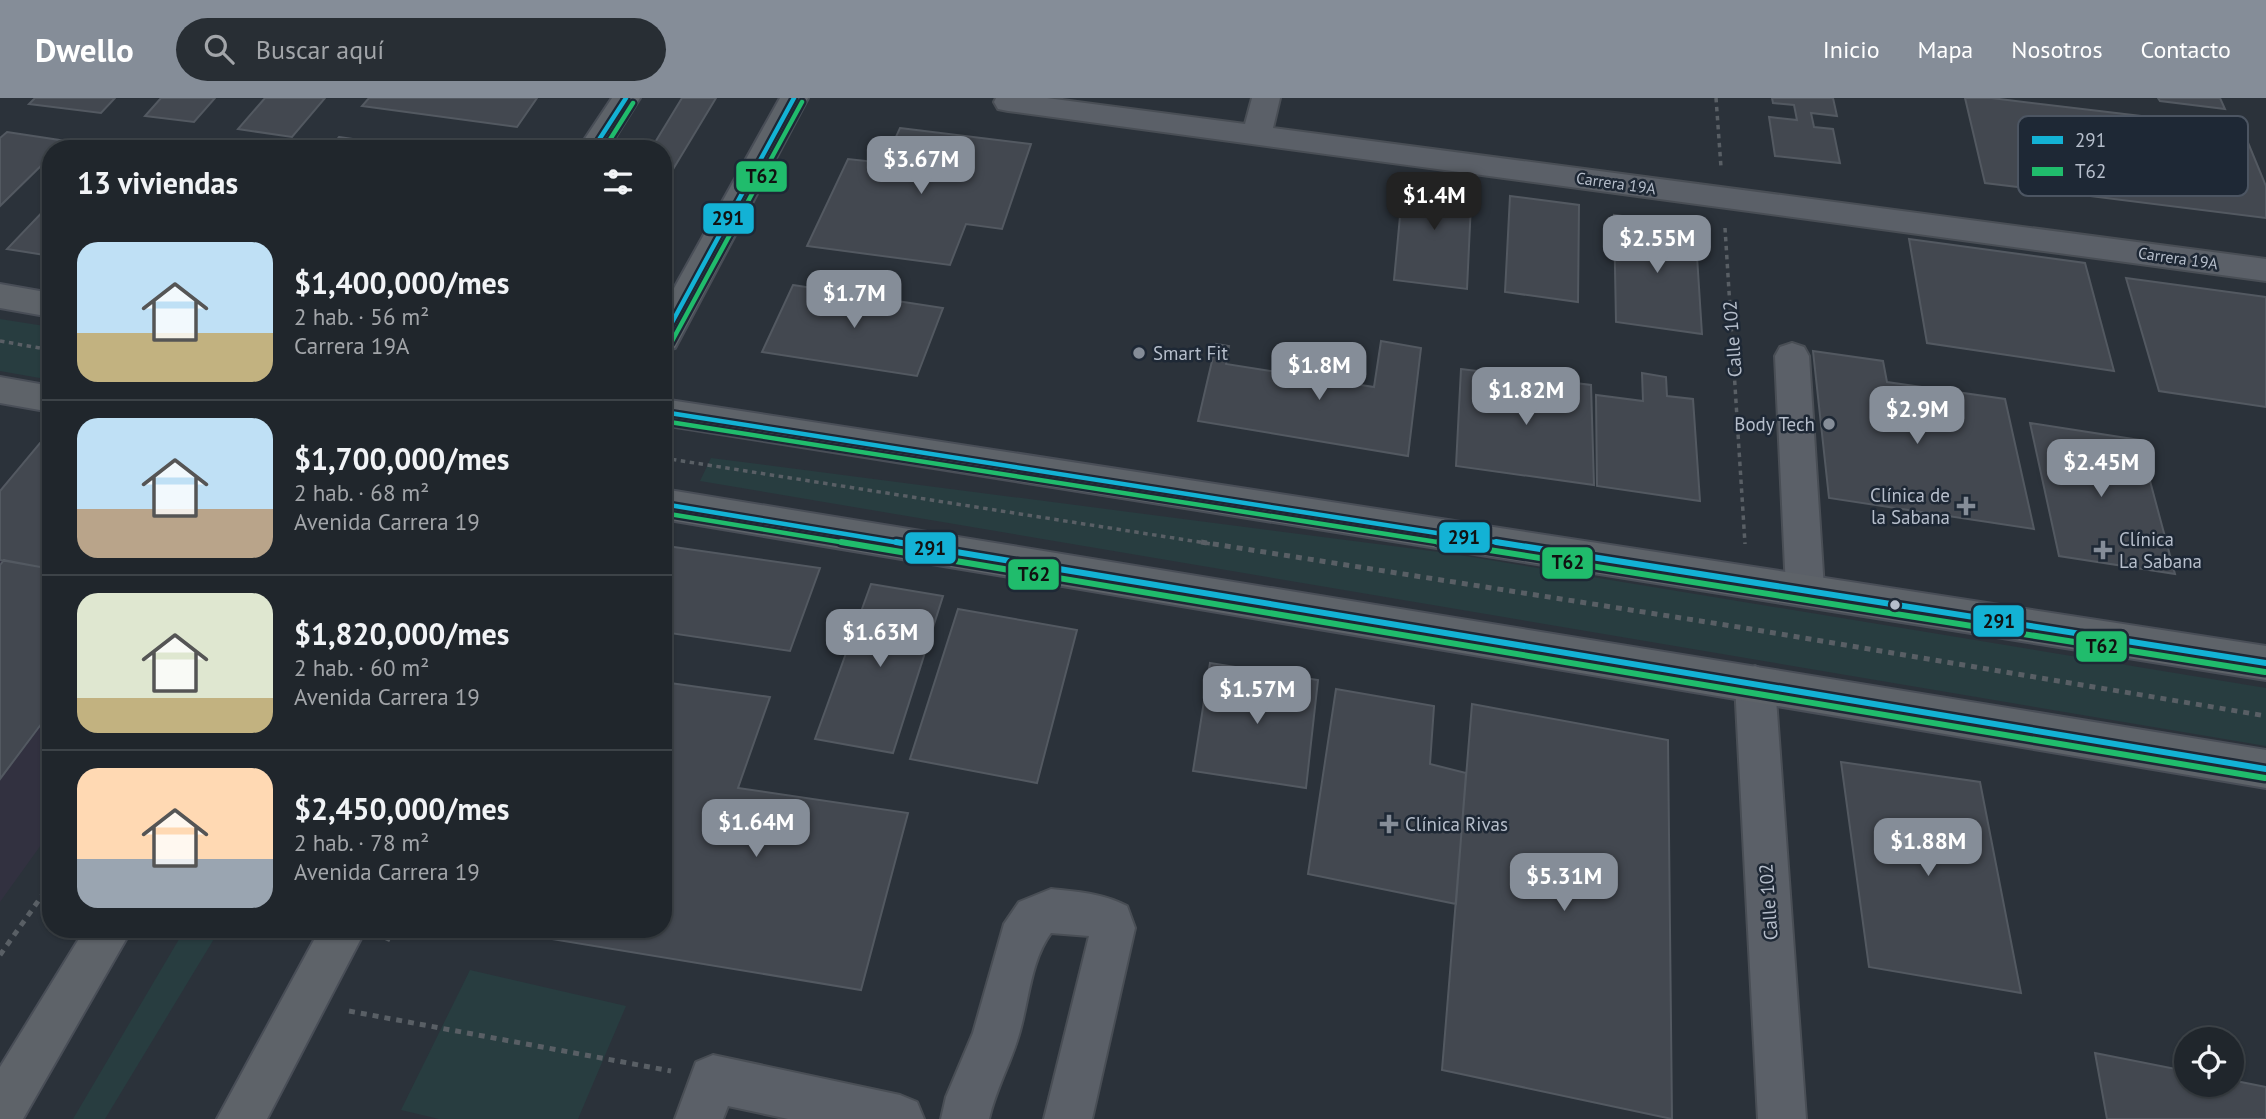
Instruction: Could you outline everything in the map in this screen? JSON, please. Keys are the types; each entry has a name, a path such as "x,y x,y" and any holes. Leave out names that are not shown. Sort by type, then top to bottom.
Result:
{"main road":[{"path":"599,140 626,98"},
{"path":"672,322 794,98"},
{"path":"0,296 42,303"},
{"path":"0,390 42,397"},
{"path":"672,413 2266,663"},
{"path":"672,505 2266,769"},
{"path":"0,1074 101,938"},
{"path":"0,1112 103,938"},
{"path":"241,1119 339,938"}],"street":[{"path":"1257,135 1266,98"},
{"name":"Carrera 19A","path":"1008,102 2266,270"},
{"path":"1792,356 1805,589"},
{"name":"Calle 102","path":"1755,684 1783,1119"},
{"path":"965,1119 970,1097 996,1034 1020,940 1035,917 1051,911 1101,916 1111,921 1113,928 1068,1119"},
{"path":"706,1099 900,1119"}],"path":[{"name":"Calle 102","path":"1716,98 1748,580"},
{"path":"0,341 42,348"},
{"path":"672,459 1724,625 2266,716"},
{"path":"0,956 42,896"},
{"path":"304,1003 706,1099"}],"shaded area":[{"path":"42,440 42,844 0,902 0,489"}],"green space":[{"path":"0,319 42,326 42,378 0,371"},
{"path":"711,458 1447,553 2266,688 2266,746 700,481"},
{"path":"180,938 215,938 105,1119 73,1119"},
{"path":"470,970 626,1006 578,1119 439,1119 401,1110"}],"building":[{"path":"35,98 115,98 101,113 29,104"},
{"path":"161,98 215,98 194,122 145,116"},
{"path":"265,98 325,98 292,137 238,129"},
{"path":"369,98 537,98 517,127 362,106"},
{"path":"682,98 716,98 672,171 672,140 656,140"},
{"path":"1772,98 1833,98 1837,116 1811,113 1814,127 1833,129 1840,163 1775,156 1769,117 1797,120 1794,105 1773,103"},
{"path":"1965,98 1991,98 2142,116 2018,116 2018,187 1985,183"},
{"path":"2158,98 2220,98 2225,109 2160,101"},
{"path":"900,128 1031,144 1002,229 966,224 950,265 807,246 848,159 884,163"},
{"path":"7,132 59,140 42,140 42,165 0,206 0,138"},
{"path":"339,137 360,140 336,140"},
{"path":"2248,142 2266,186 2266,218 2089,196 2248,196"},
{"path":"1404,174 1472,182 1467,289 1394,280"},
{"path":"1510,196 1579,205 1578,302 1505,292"},
{"path":"42,212 42,255 7,249"},
{"path":"1614,215 1695,225 1702,334 1616,322"},
{"path":"1909,239 2085,263 2114,371 1927,343"},
{"path":"2126,278 2266,297 2266,407 2159,391"},
{"path":"793,285 943,308 917,376 762,352"},
{"path":"1381,341 1421,348 1408,456 1198,421 1216,344 1229,346 1226,364 1374,387"},
{"path":"1813,351 1883,361 1887,382 2005,399 2034,529 1829,498"},
{"path":"1461,369 1591,385 1594,485 1456,466"},
{"path":"1642,373 1666,377 1667,396 1693,399 1700,501 1597,486 1596,395 1643,401"},
{"path":"2030,423 2139,440 2175,574 2059,556"},
{"path":"42,443 40,567 0,560 0,491"},
{"path":"672,547 820,568 790,651 672,633"},
{"path":"4,560 40,567 42,564 42,723 0,779 0,565"},
{"path":"871,584 943,596 893,753 815,739"},
{"path":"958,609 1077,630 1037,783 910,759"},
{"path":"1210,663 1318,680 1306,788 1193,771"},
{"path":"672,683 770,697 738,788 908,813 861,990 546,938 672,938"},
{"name":"Clínica Rivas","path":"1336,689 1434,706 1430,764 1466,773 1456,904 1308,874"},
{"path":"1472,704 1668,740 1672,1119 1442,1070"},
{"path":"1841,762 1980,782 2021,993 1869,967"},
{"path":"2095,1053 2174,1069 2174,1097 2244,1097 2244,1083 2266,1087 2266,1119 2107,1119"}],"transit line":[{"name":"291","path":"599,140 626,98"},
{"name":"291","path":"672,322 794,98"},
{"name":"T62","path":"672,341 802,102"},
{"name":"T62","path":"610,140 633,103"},
{"name":"291","path":"672,413 2266,663"},
{"name":"T62","path":"672,422 2265,672"},
{"name":"291","path":"672,505 2266,769"},
{"name":"T62","path":"672,514 2265,778"}],"place":[{"name":"Smart Fit","path":"1139,353"},
{"name":"Body Tech","path":"1829,424"},
{"name":"Clínica de la Sabana","path":"1966,506"},
{"name":"Clínica La Sabana","path":"2103,550"},
{"name":"Clínica Rivas","path":"1389,824"}]}
